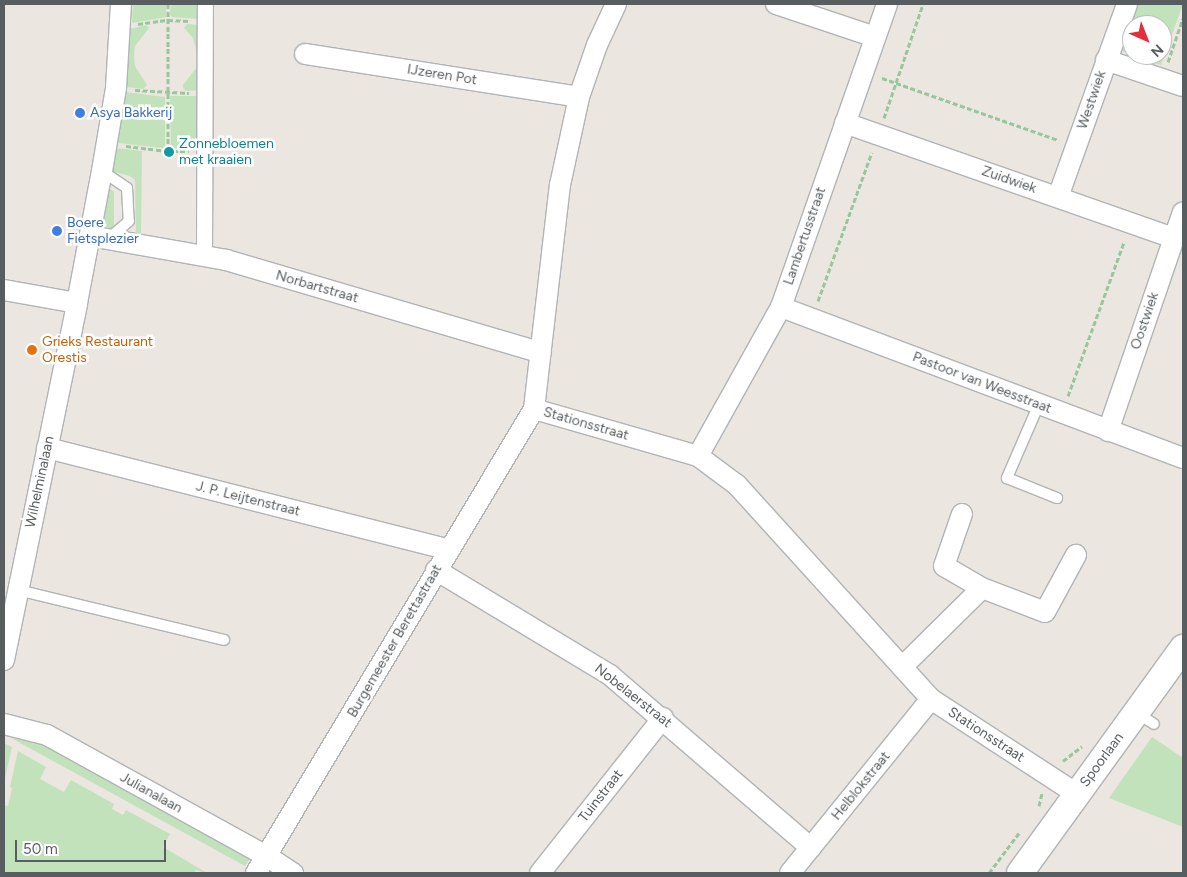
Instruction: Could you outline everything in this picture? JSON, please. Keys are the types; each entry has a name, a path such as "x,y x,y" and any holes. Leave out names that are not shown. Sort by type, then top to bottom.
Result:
{"street":[{"name":"Wilhelminalaan","path":"4,660 77,303 99,237 102,171 116,88 121,4"},
{"path":"204,256 205,4"},
{"name":"Stationsstraat","path":"616,4 597,45 579,97 560,185 534,409 698,456 737,485 931,699 1077,794"},
{"path":"776,4 875,38"},
{"name":"Lambertusstraat","path":"698,456 780,306 887,4"},
{"name":"Westwiek","path":"1058,197 1126,4"},
{"name":"IJzeren Pot","path":"305,54 579,97"},
{"path":"1106,60 1183,86"},
{"name":"Zuidwiek","path":"845,123 1174,238"},
{"name":"Oostwiek","path":"1108,430 1183,212"},
{"name":"Norbartstraat","path":"99,237 226,260 541,353"},
{"path":"4,290 77,303"},
{"name":"Pastoor van Weesstraat","path":"780,306 1183,458"},
{"name":"Burgemeester Berettastraat","path":"262,865 436,570 534,409"},
{"name":"J. P. Leijtenstraat","path":"47,448 448,550"},
{"path":"962,514 944,566 982,588 1046,612 1076,555"},
{"name":"Nobelaerstraat","path":"436,570 610,675 663,718 811,848"},
{"path":"902,667 982,588"},
{"name":"Spoorlaan","path":"1020,873 1077,794 1145,718 1183,648"},
{"name":"Helblokstraat","path":"790,873 931,699"},
{"name":"Tuinstraat","path":"540,873 663,718"},
{"name":"Julianalaan","path":"4,724 47,735 262,865 293,873"}],"lane":[{"path":"99,237 129,221 127,188 102,171"},
{"path":"1039,404 1007,478 1057,498"},
{"path":"18,590 224,640"}],"path":[{"path":"165,151 168,147 168,4"},
{"path":"812,318 923,4"},
{"path":"1162,79 1183,18"},
{"path":"120,29 168,20 205,22"},
{"path":"863,72 1076,146"},
{"path":"132,99 133,90 167,93 204,93"},
{"path":"127,137 126,146 165,151"},
{"path":"165,151 169,158 173,151 168,147"},
{"path":"1061,413 1131,222"}],"green space":[{"path":"133,4 166,4 166,17 132,23"},
{"path":"171,4 200,4 200,19 173,17 170,15"},
{"path":"1135,4 1183,4 1172,34 1172,15 1131,15"},
{"path":"187,24 201,25 201,90 186,91 183,88 183,85 197,67 198,57 193,38 184,28"},
{"path":"146,25 149,28 135,46 134,56 135,66 147,85 143,89 126,87 130,29"},
{"path":"125,92 165,97 165,146 163,148 118,143"},
{"path":"170,96 200,96 200,148 174,149 171,146"},
{"path":"115,148 142,151 141,237 136,236 135,180 130,176 111,171"},
{"path":"108,187 114,192 114,228 109,230 102,220"},
{"path":"1152,737 1183,758 1183,827 1109,798"},
{"path":"11,738 44,745 250,859 245,866"},
{"path":"4,743 12,747 4,783"},
{"path":"18,751 46,767 40,779 64,792 71,780 114,804 112,809 123,815 126,810 170,834 163,847 207,873 196,870 194,873 4,873 4,805 8,806"}],"place":[{"name":"Asya Bakkerij","path":"80,113"},
{"name":"Zonnebloemen met kraaien","path":"169,152"},
{"name":"Boere Fietsplezier","path":"57,231"},
{"name":"Grieks Restaurant Orestis","path":"32,350"}]}
